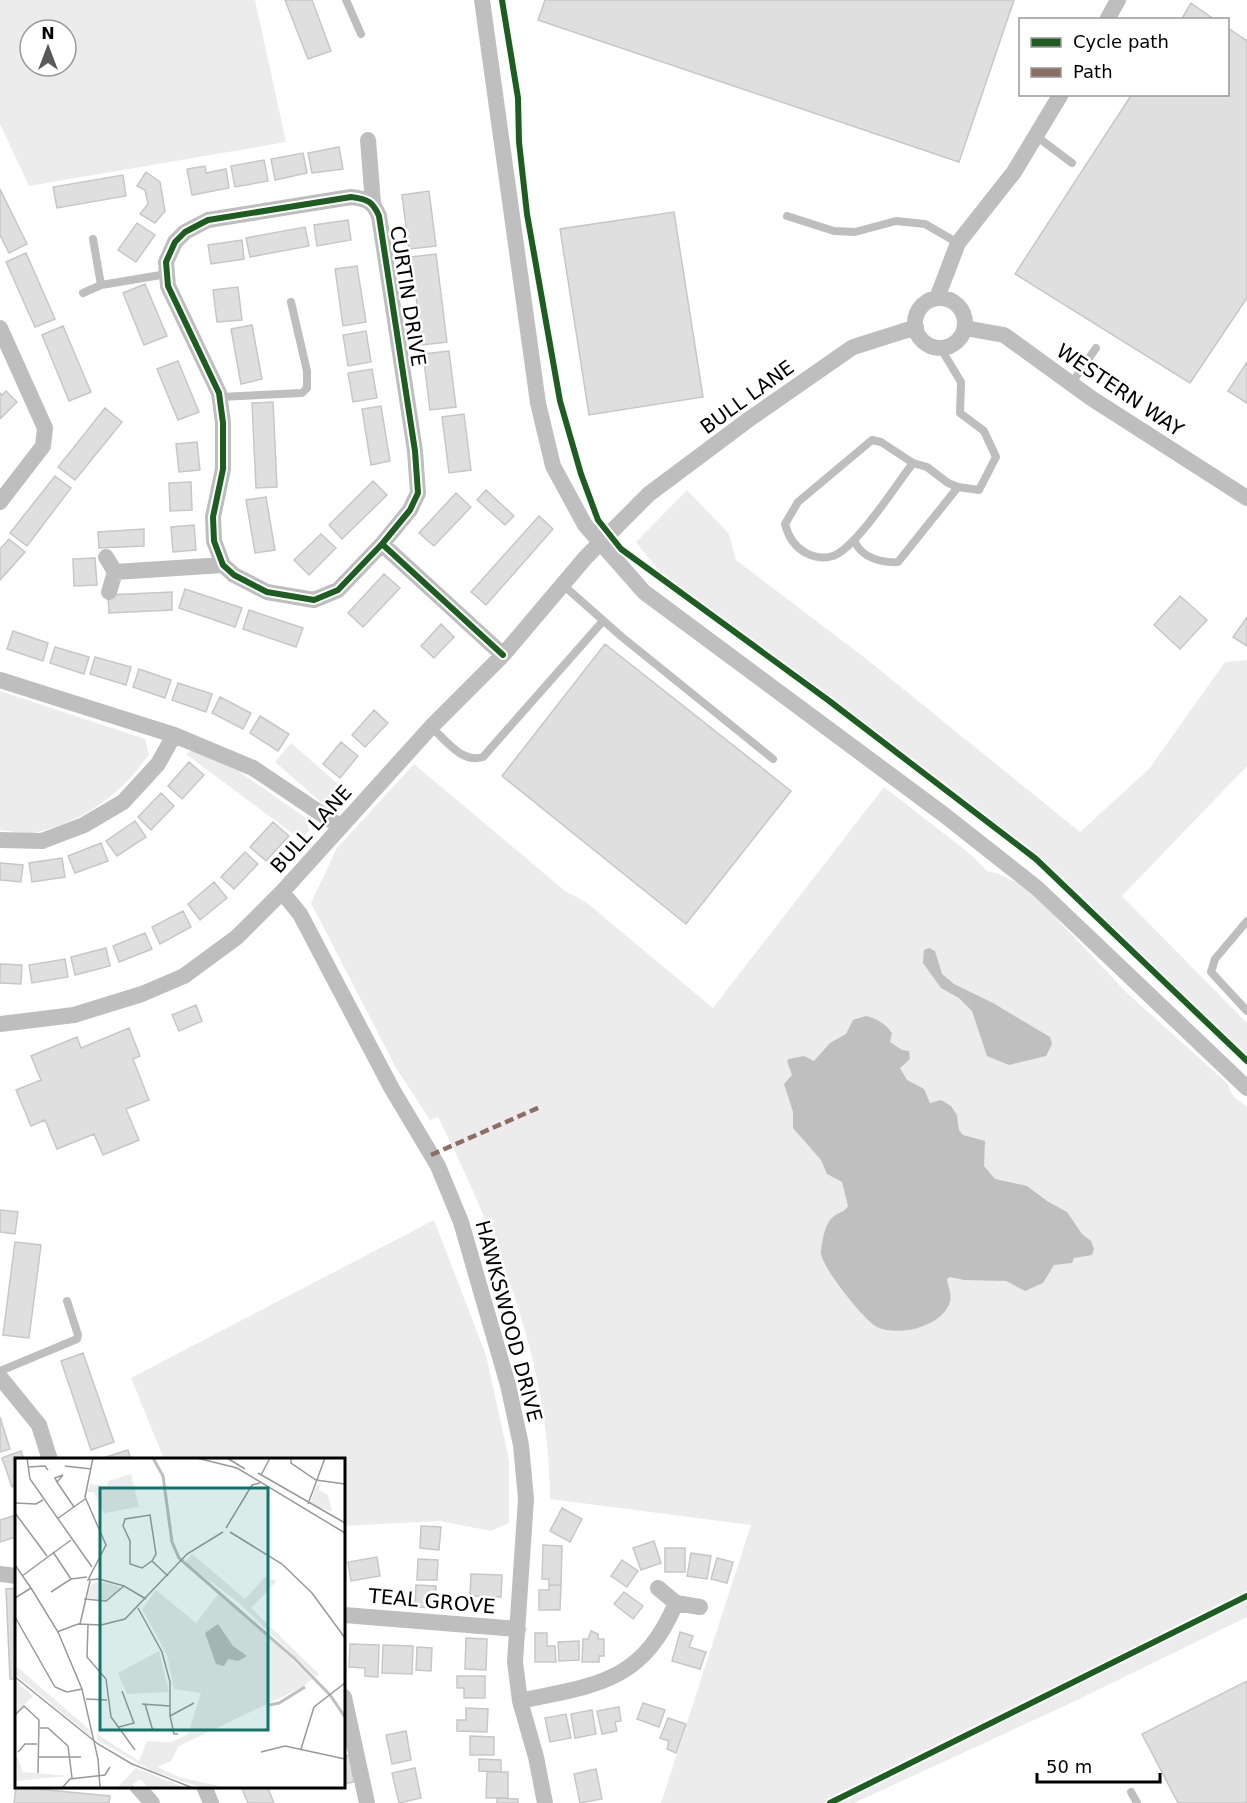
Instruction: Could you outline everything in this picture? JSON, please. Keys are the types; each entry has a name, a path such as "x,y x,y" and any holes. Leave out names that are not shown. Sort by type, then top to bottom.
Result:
{"street":[{"path":"1108,18 1118,0"},
{"path":"937,298 958,243 1014,172 1060,96"},
{"path":"368,140 373,203"},
{"name":"CURTIN DRIVE","path":"167,274 166,262 175,243 185,232 208,220 351,197 365,198 373,203 379,216 416,451 418,493 410,510 339,590 314,600 267,592 234,575 223,565"},
{"path":"115,572 223,565 214,541 213,525 223,469 223,423 220,397 168,286 167,274"},
{"path":"937,298 952,301 959,306 965,321 964,328 955,342 940,347 924,341 916,327 918,312 929,301 937,298"},
{"name":"BULL LANE","path":"0,1024 74,1015 142,994 184,976 237,938 282,892 431,727 503,655 586,557 649,494 853,346 916,327"},
{"path":"0,328 45,428 43,446 0,502"},
{"name":"WESTERN WAY","path":"964,328 1004,335 1071,384 1247,498"},
{"path":"382,544 503,655"},
{"path":"106,557 115,572 109,592"},
{"path":"0,680 174,735 253,768 341,827"},
{"path":"0,840 42,841 84,825 123,802 158,764 174,735"},
{"name":"HAWKSWOOD DRIVE","path":"282,892 300,914 392,1089 438,1166 461,1222 508,1385 521,1445 526,1499 515,1662 520,1701 546,1803"},
{"path":"0,1377 39,1425 49,1458"},
{"path":"0,1574 15,1576"},
{"path":"658,1588 676,1604 700,1607"},
{"path":"520,1701 598,1685 637,1664 653,1647 676,1604"},
{"name":"TEAL GROVE","path":"345,1615 518,1629"},
{"path":"345,1705 367,1803"},
{"path":"139,1788 152,1803"},
{"path":"205,1788 212,1803"}],"lane":[{"path":"346,0 361,34"},
{"path":"1036,136 1072,163"},
{"path":"787,216 834,231 855,232 896,221 925,224 958,243"},
{"path":"93,239 101,285"},
{"path":"83,293 101,285 167,274"},
{"path":"220,397 302,393 307,388 307,371 291,302"},
{"path":"913,463 855,542 833,556 812,556 794,543 788,535 785,524 798,502 872,440 881,442 913,463 927,467 948,483 979,490 996,457 984,431 960,413 961,382 940,347"},
{"path":"1071,384 1096,348"},
{"path":"855,542 862,554 883,561 898,562 958,487"},
{"path":"563,585 603,621 773,759"},
{"path":"431,727 465,758 473,761 483,757 603,621"},
{"path":"1247,921 1215,959 1211,972 1247,1011"},
{"path":"0,1371 77,1339 78,1335 67,1301"},
{"path":"1131,1792 1137,1803"}],"shaded area":[{"path":"0,0 255,0 286,142 29,186 0,124"},
{"path":"687,490 729,534 736,560 865,658 1080,832 1149,769 1225,662 1247,660 1247,766 1122,896 1247,1023 1247,1061 1036,859 668,582 636,542"},
{"path":"0,691 145,739 149,754 127,781 86,813 70,821 33,833 0,830"},
{"path":"291,743 346,791 330,806 322,803 275,762"},
{"path":"192,750 237,770 306,818 309,831 300,839 186,754"},
{"path":"414,764 565,891 586,902 713,1008 884,787 969,853 987,871 999,874 1028,888 1125,991 1227,1083 1233,1096 1247,1107 1247,1617 1071,1703 854,1803 661,1803 751,1525 550,1499 548,1448 541,1399 516,1302 499,1255 460,1162 438,1117 430,1120 396,1068 311,903 337,848"},
{"path":"929,948 935,951 942,974 954,984 993,1003 1050,1037 1052,1044 1046,1056 1009,1065 987,1056 972,1011 959,998 941,988 923,963 924,950"},
{"path":"866,1016 881,1022 890,1030 892,1033 890,1042 902,1050 909,1051 910,1059 900,1068 907,1080 924,1089 930,1103 941,1100 951,1106 957,1115 959,1130 963,1135 985,1141 984,1166 995,1179 1027,1186 1067,1212 1082,1234 1091,1241 1094,1249 1092,1255 1074,1258 1072,1263 1054,1265 1043,1283 1025,1291 1006,1281 964,1280 950,1277 947,1279 950,1302 945,1311 929,1324 897,1331 886,1330 871,1323 834,1279 822,1257 822,1241 828,1223 848,1206 842,1182 827,1174 821,1160 793,1128 793,1112 784,1084 792,1075 787,1061 789,1059 804,1056 814,1061 830,1043 846,1034 853,1020"},
{"path":"434,1220 486,1355 509,1460 509,1523 491,1531 440,1521 345,1526 345,1458 164,1458 131,1378"}],"building":[{"path":"285,0 312,0 331,51 308,59"},
{"path":"545,0 1014,0 959,162 538,20"},
{"path":"1191,3 1212,18 1182,18"},
{"path":"1229,29 1247,41 1247,298 1190,383 1015,274 1131,96 1229,96"},
{"path":"339,147 343,169 312,173 308,153"},
{"path":"303,153 307,173 275,180 271,159"},
{"path":"264,160 268,181 235,187 231,166"},
{"path":"205,166 206,173 226,169 229,188 192,195 187,169"},
{"path":"146,172 160,182 165,211 155,223 140,214 148,204 145,190 137,186"},
{"path":"123,175 126,196 57,208 53,187"},
{"path":"0,189 27,244 9,253 0,235"},
{"path":"429,191 436,246 409,249 402,195"},
{"path":"674,212 703,397 589,415 560,229"},
{"path":"348,220 351,240 317,246 314,225"},
{"path":"137,223 155,235 136,262 118,250"},
{"path":"305,227 309,246 250,257 246,238"},
{"path":"242,240 244,259 211,264 208,245"},
{"path":"26,253 55,319 35,327 6,262"},
{"path":"436,254 447,342 422,345 411,257"},
{"path":"357,266 366,322 343,326 335,269"},
{"path":"145,284 167,336 144,345 123,293"},
{"path":"238,287 242,320 217,322 213,290"},
{"path":"252,325 262,379 241,384 231,329"},
{"path":"63,326 91,392 69,401 42,335"},
{"path":"366,331 371,362 348,366 343,335"},
{"path":"449,351 456,407 430,410 423,354"},
{"path":"178,361 199,412 178,420 157,369"},
{"path":"1247,362 1247,403 1228,391"},
{"path":"372,369 377,398 353,402 348,373"},
{"path":"6,391 17,402 0,419 0,393 2,395"},
{"path":"273,402 277,487 256,488 252,403"},
{"path":"381,406 390,461 371,465 362,409"},
{"path":"105,408 122,422 75,480 58,467"},
{"path":"464,414 471,470 449,473 442,417"},
{"path":"197,442 200,470 179,472 176,444"},
{"path":"55,476 71,488 27,546 10,533"},
{"path":"373,481 387,495 342,539 329,525"},
{"path":"191,482 192,510 170,511 169,483"},
{"path":"486,490 514,516 505,525 477,500"},
{"path":"456,493 471,507 434,546 419,533"},
{"path":"266,497 275,550 255,553 246,500"},
{"path":"539,516 553,529 486,605 471,592"},
{"path":"194,525 196,550 173,552 171,527"},
{"path":"144,529 144,546 99,548 98,532"},
{"path":"321,534 336,548 309,575 294,560"},
{"path":"9,539 25,552 0,580 0,549"},
{"path":"95,558 97,585 74,586 73,559"},
{"path":"384,574 400,588 363,627 348,613"},
{"path":"185,589 242,608 235,627 179,608"},
{"path":"172,592 172,610 109,613 108,595"},
{"path":"1180,596 1207,620 1180,649 1154,625"},
{"path":"249,610 303,628 296,647 243,629"},
{"path":"1247,617 1247,646 1233,637"},
{"path":"441,624 454,637 434,658 421,646"},
{"path":"13,631 48,643 43,661 7,649"},
{"path":"605,644 791,791 686,924 502,776"},
{"path":"55,647 89,657 84,674 50,663"},
{"path":"95,657 131,667 126,685 90,674"},
{"path":"139,669 171,680 165,698 133,687"},
{"path":"178,683 212,694 206,712 172,700"},
{"path":"220,697 251,713 243,729 212,713"},
{"path":"374,710 388,723 365,747 352,735"},
{"path":"260,716 289,734 278,751 250,733"},
{"path":"341,742 358,756 340,778 323,764"},
{"path":"189,762 204,775 182,799 168,786"},
{"path":"161,793 174,806 151,830 138,817"},
{"path":"135,821 146,837 117,856 106,841"},
{"path":"273,822 289,836 266,861 250,847"},
{"path":"101,843 108,861 75,873 68,856"},
{"path":"245,852 258,864 234,889 221,877"},
{"path":"62,858 65,877 32,882 29,863"},
{"path":"0,863 23,865 21,882 0,880"},
{"path":"214,882 227,898 200,920 188,904"},
{"path":"183,911 191,927 160,944 152,927"},
{"path":"145,933 152,949 119,962 113,946"},
{"path":"106,948 110,966 75,975 71,957"},
{"path":"65,959 68,977 32,983 29,965"},
{"path":"0,964 22,965 21,984 0,983"},
{"path":"196,1005 202,1021 179,1031 172,1015"},
{"path":"129,1028 140,1056 133,1059 149,1100 126,1109 139,1140 103,1155 94,1134 57,1149 45,1120 31,1126 16,1090 41,1080 31,1056 77,1037 81,1048"},
{"path":"0,1210 18,1212 15,1234 0,1232"},
{"path":"15,1242 41,1245 29,1338 3,1335"},
{"path":"83,1353 114,1442 91,1450 61,1361"},
{"path":"0,1417 10,1449 0,1452"},
{"path":"128,1450 130,1458 106,1458"},
{"path":"21,1451 23,1458 15,1458 15,1486 12,1487 2,1458"},
{"path":"562,1508 582,1519 570,1542 550,1531"},
{"path":"15,1515 15,1537 0,1542 0,1520"},
{"path":"421,1526 441,1527 439,1550 420,1548"},
{"path":"654,1541 661,1563 641,1570 633,1548"},
{"path":"543,1545 562,1546 561,1585 549,1585 549,1579 542,1579"},
{"path":"665,1548 685,1548 685,1572 665,1572"},
{"path":"691,1553 711,1556 707,1579 687,1576"},
{"path":"377,1557 380,1576 351,1581 348,1562"},
{"path":"717,1558 733,1562 727,1583 711,1579"},
{"path":"418,1559 438,1560 437,1580 417,1580"},
{"path":"622,1560 638,1571 627,1587 611,1576"},
{"path":"471,1574 502,1575 501,1597 470,1596"},
{"path":"416,1585 436,1586 435,1608 415,1607"},
{"path":"549,1585 561,1585 560,1610 539,1610 539,1590 549,1590"},
{"path":"15,1588 15,1679 10,1679 6,1589"},
{"path":"624,1592 643,1606 633,1619 614,1604"},
{"path":"591,1631 598,1634 598,1639 604,1639 604,1656 599,1656 599,1662 582,1662 583,1639 588,1639"},
{"path":"680,1632 693,1636 689,1647 706,1652 700,1669 672,1661"},
{"path":"535,1633 547,1633 547,1646 555,1646 556,1662 535,1662"},
{"path":"466,1638 487,1639 486,1670 465,1669"},
{"path":"579,1641 579,1660 559,1661 558,1642"},
{"path":"350,1644 379,1645 378,1677 365,1676 365,1668 349,1667"},
{"path":"383,1645 413,1646 412,1674 382,1673"},
{"path":"417,1647 432,1648 431,1671 416,1670"},
{"path":"457,1676 485,1676 485,1698 464,1698 464,1688 457,1688"},
{"path":"1247,1681 1247,1803 1178,1803 1142,1734"},
{"path":"643,1703 665,1710 659,1727 637,1719"},
{"path":"619,1707 621,1721 615,1722 617,1731 602,1734 597,1711"},
{"path":"466,1708 488,1709 487,1732 457,1731 457,1720 466,1720"},
{"path":"592,1710 596,1734 575,1738 571,1714"},
{"path":"566,1714 571,1738 550,1742 545,1718"},
{"path":"668,1718 686,1724 676,1753 667,1749 669,1741 660,1738"},
{"path":"406,1731 411,1760 392,1764 386,1735"},
{"path":"470,1736 494,1737 494,1755 470,1755"},
{"path":"349,1755 354,1782 345,1784 345,1756"},
{"path":"479,1759 501,1760 501,1772 479,1771"},
{"path":"415,1768 421,1798 399,1803 392,1773"},
{"path":"596,1769 602,1799 580,1803 574,1774"},
{"path":"487,1772 508,1772 508,1798 486,1798"},
{"path":"16,1788 110,1796 109,1803 14,1803"},
{"path":"242,1788 268,1788 274,1803 248,1803"},
{"path":"497,1798 518,1799 518,1803 497,1803"}],"waterway":[{"path":"482,0 538,403 553,466 585,525 644,592 943,814 1037,888 1247,1088"}],"marked path":[{"path":"431,1155 540,1107"}],"cycle path":[{"path":"502,0 518,98 519,142 527,214 560,401 581,474 598,520 621,549 828,700 1036,859 1247,1061"},
{"path":"382,544 410,510 418,493 415,451 379,216 374,207 366,200 351,197 208,220 185,232 175,242 166,262 168,286 219,393 223,423 223,469 213,517 214,541 223,565 234,575 267,592 314,600 338,590 382,544 503,655"},
{"path":"830,1803 1247,1596"}]}
